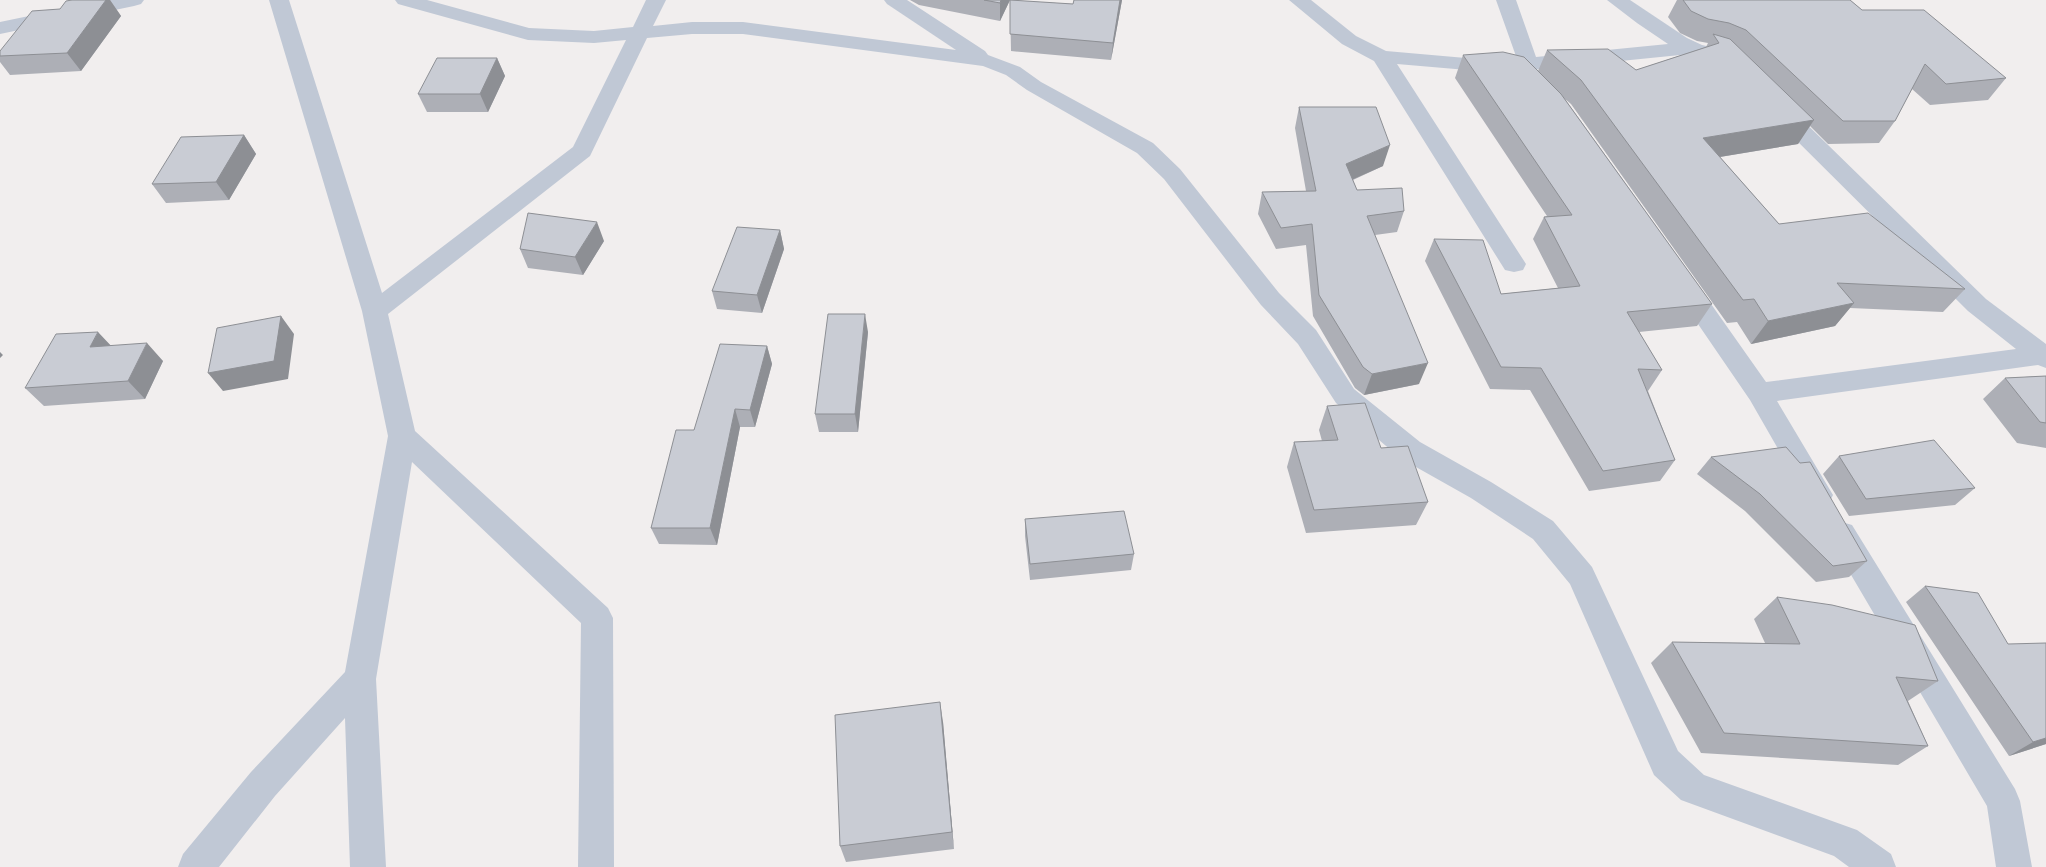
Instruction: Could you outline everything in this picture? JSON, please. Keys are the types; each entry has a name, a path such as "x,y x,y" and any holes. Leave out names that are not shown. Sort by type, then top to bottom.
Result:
{"street":[{"path":"0,28 134,0"},
{"path":"279,0 375,312 402,436 360,679 368,867"},
{"path":"405,0 528,34 594,37 692,28 743,28 988,61"},
{"path":"375,312 582,151 638,33 656,0"},
{"path":"894,0 988,61 1014,71 1034,86 1145,148 1172,174 1270,299 1307,337 1345,396 1410,450 1481,490 1543,530 1581,576 1656,736 1666,763 1693,788 1845,842 1878,867"},
{"path":"1299,0 1349,40 1382,56 1502,67 1523,74 1532,75 1691,48"},
{"path":"1506,0 1532,75"},
{"path":"1618,0 1664,34 1691,48 1710,51 1725,57 1977,305 2044,356"},
{"path":"1382,56 1514,264"},
{"path":"1669,264 1759,393 1926,676 2003,801 2014,867"},
{"path":"1759,393 2044,356"},
{"path":"402,436 597,618 596,867"},
{"path":"196,867 263,784 360,679"}],"building":[{"path":"106,0 67,53 0,56 0,51 32,11 60,9 66,1"},
{"path":"984,0 1001,0 1000,3"},
{"path":"1010,0 1073,4 1074,0 1120,0 1113,43 1010,34"},
{"path":"1683,0 1850,0 1862,10 1924,10 2006,78 1946,84 1925,64 1895,121 1843,121 1746,30 1729,23 1708,19 1691,11"},
{"path":"1713,34 1730,39 1814,120 1703,138 1779,224 1868,213 1965,289 1837,283 1854,303 1768,321 1754,299 1743,300 1581,80 1547,50 1608,49 1636,70 1719,43"},
{"path":"1503,52 1524,57 1561,94 1712,304 1627,312 1662,370 1638,369 1675,460 1603,471 1541,368 1501,367 1434,239 1483,240 1501,294 1580,286 1544,217 1572,215 1463,55"},
{"path":"437,58 497,58 480,94 418,94"},
{"path":"1299,107 1376,107 1390,145 1346,164 1357,190 1402,188 1404,211 1367,216 1428,363 1372,374 1363,367 1319,295 1312,224 1281,228 1262,192 1316,191"},
{"path":"244,135 216,182 152,184 181,137"},
{"path":"528,213 597,222 575,257 520,249"},
{"path":"737,227 780,230 757,295 712,291"},
{"path":"828,314 865,314 855,414 815,414"},
{"path":"281,316 274,361 208,373 217,328"},
{"path":"98,332 90,347 147,343 128,381 25,388 56,334"},
{"path":"720,344 767,346 750,410 735,409 710,528 651,528 676,430 694,430"},
{"path":"2046,376 2046,423 2040,422 2005,378"},
{"path":"1365,403 1381,448 1408,446 1428,502 1314,510 1294,442 1338,440 1327,406"},
{"path":"1934,440 1975,488 1866,499 1839,456"},
{"path":"1786,447 1800,463 1810,462 1867,561 1833,566 1760,494 1711,457"},
{"path":"1124,511 1134,554 1030,564 1025,519"},
{"path":"1925,586 1978,593 2008,644 2046,643 2046,738 2033,742"},
{"path":"1777,597 1832,605 1915,625 1938,681 1896,677 1928,746 1724,733 1672,642 1800,644"},
{"path":"940,702 952,832 840,846 835,715"}]}
